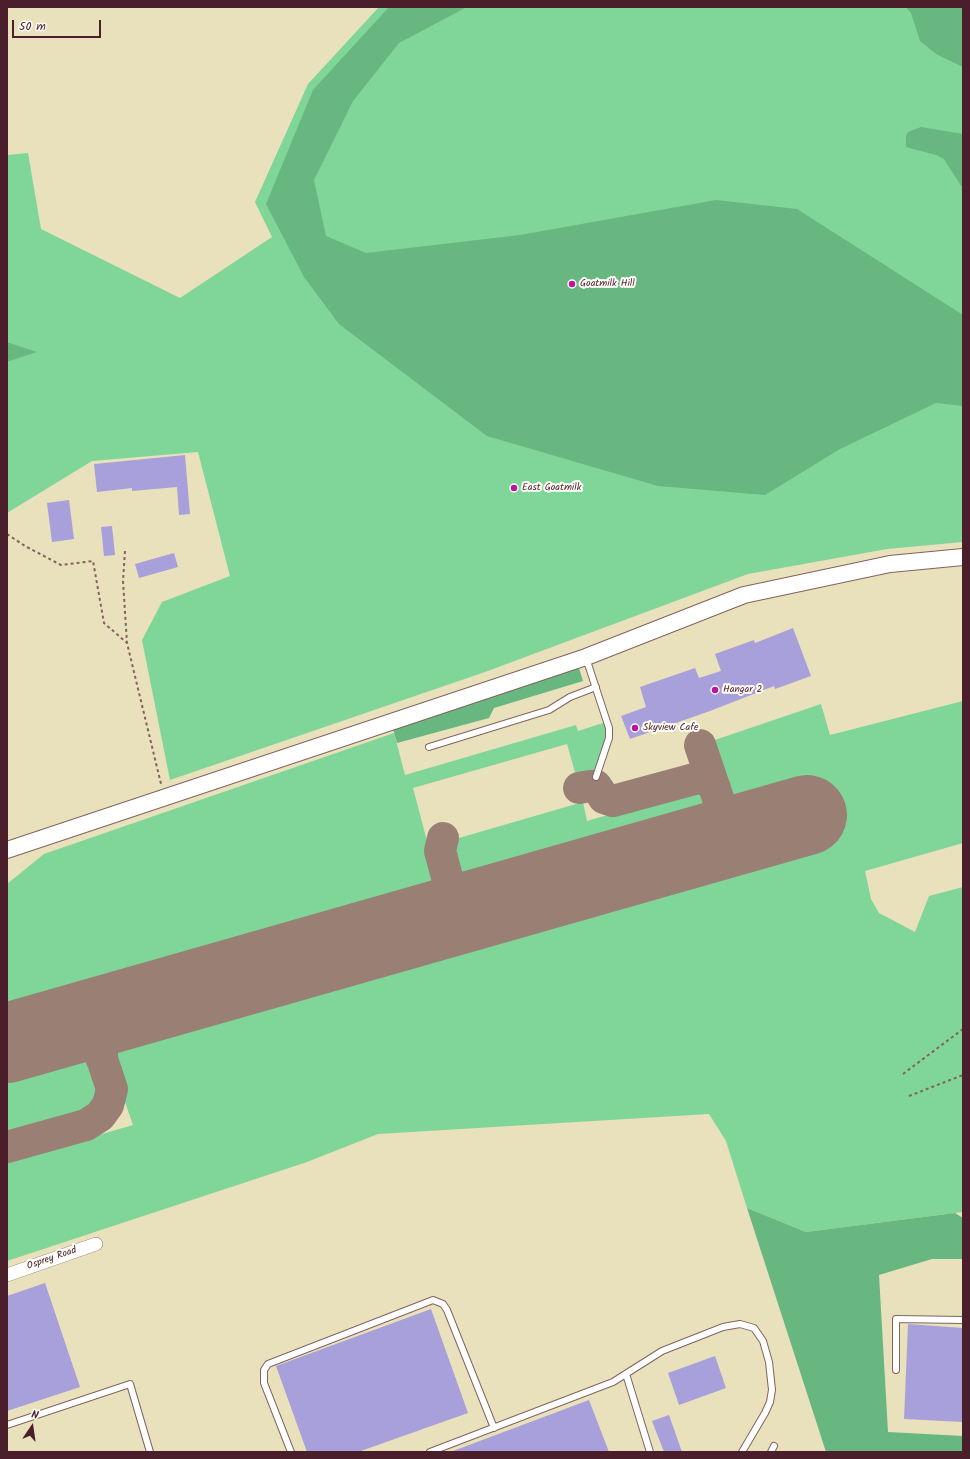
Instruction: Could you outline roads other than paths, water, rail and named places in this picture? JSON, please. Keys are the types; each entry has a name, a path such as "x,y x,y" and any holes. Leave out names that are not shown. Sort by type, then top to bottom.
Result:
{"street":[{"path":"7,850 586,657 744,595 890,564 963,557"},
{"name":"Osprey Road","path":"7,1274 96,1244"}],"lane":[{"path":"586,657 609,728 610,738 596,777"},
{"path":"429,746 549,710 570,697 596,687"},
{"path":"291,1452 264,1383 264,1370 268,1364 433,1300 443,1304 447,1310 494,1428"},
{"path":"896,1370 896,1319 963,1320"},
{"path":"430,1452 613,1382 662,1351 724,1327 740,1324 754,1328 763,1341 769,1362 771,1396 766,1412 742,1452"},
{"path":"626,1374 650,1452"},
{"path":"7,1425 130,1384 150,1452"}],"place":[{"name":"Goatmilk Hill","path":"572,284"},
{"name":"East Goatmilk","path":"514,488"},
{"name":"Hangar 2","path":"715,690"},
{"name":"Skyview Cafe","path":"635,728"}]}
